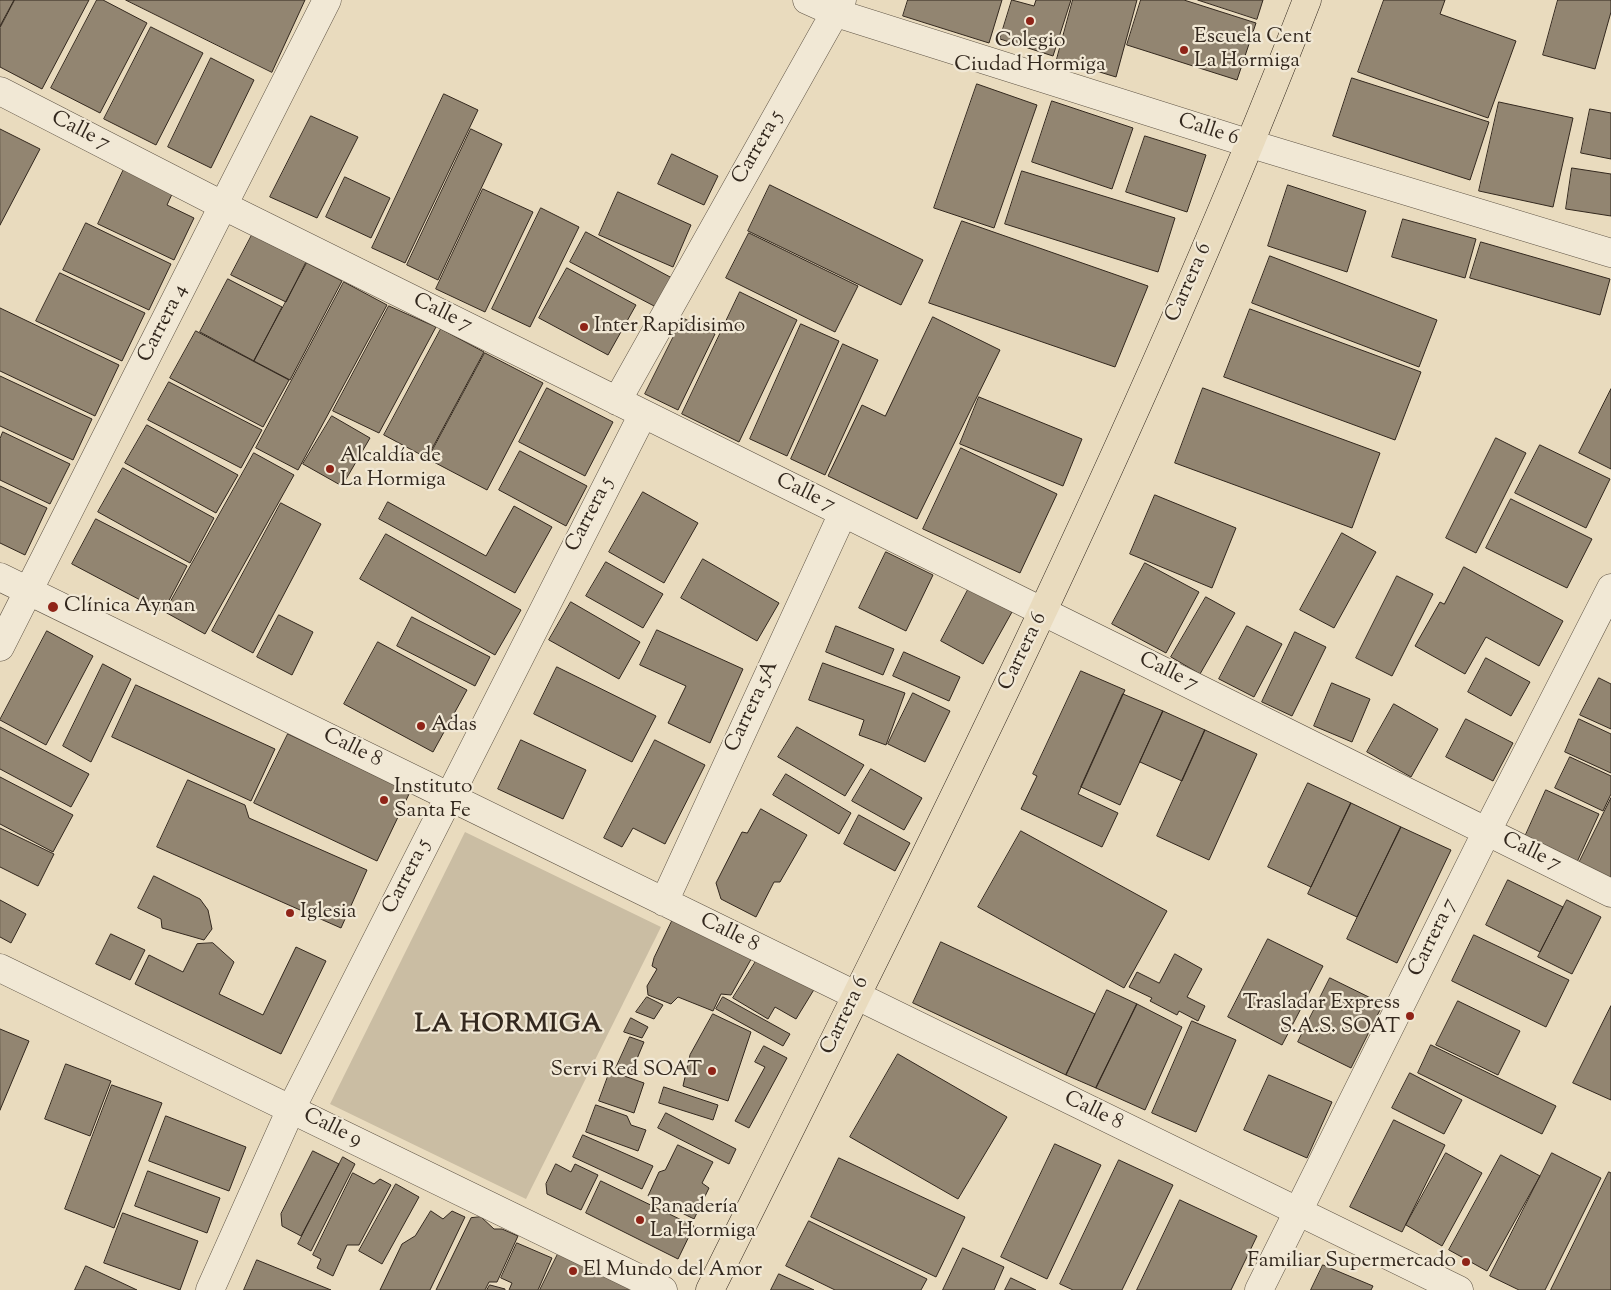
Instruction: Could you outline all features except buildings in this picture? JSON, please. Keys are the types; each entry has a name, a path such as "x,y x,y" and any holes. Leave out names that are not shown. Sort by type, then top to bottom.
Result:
{"main road":[{"name":"Carrera 6","path":"710,1290 1044,612 1251,144 1307,0"}],"street":[{"name":"Carrera 4","path":"0,647 327,0"},
{"name":"Calle 6","path":"807,0 839,7 1251,144 1611,253"},
{"name":"Carrera 5","path":"616,401 839,7"},
{"name":"Calle 7","path":"0,91 224,206 1611,893"},
{"name":"Carrera 5","path":"210,1290 291,1109 643,414"},
{"name":"Carrera 5A","path":"664,902 843,513"},
{"name":"Calle 8","path":"0,577 1459,1290"},
{"name":"Carrera 7","path":"1260,1290 1487,831 1611,588"},
{"name":"Calle 9","path":"0,968 663,1290"}],"shaded area":[{"path":"465,832 661,927 526,1199 330,1104"}],"place":[{"name":"Colegio Ciudad Hormiga","path":"1030,21"},
{"name":"Escuela Cent La Hormiga","path":"1184,50"},
{"name":"Inter Rapidisimo","path":"584,327"},
{"name":"Alcaldía de La Hormiga","path":"330,469"},
{"name":"Clínica Aynan","path":"53,607"},
{"name":"Adas","path":"421,726"},
{"name":"Instituto Santa Fe","path":"384,800"},
{"name":"Iglesia","path":"290,913"},
{"name":"Trasladar Express S.A.S. SOAT","path":"1410,1016"},
{"name":"Servi Red SOAT","path":"712,1071"},
{"name":"Panadería La Hormiga","path":"640,1220"},
{"name":"Familiar Supermercado","path":"1466,1262"},
{"name":"El Mundo del Amor","path":"573,1271"}],"district":[{"name":"LA HORMIGA","path":"509,1027"}]}
